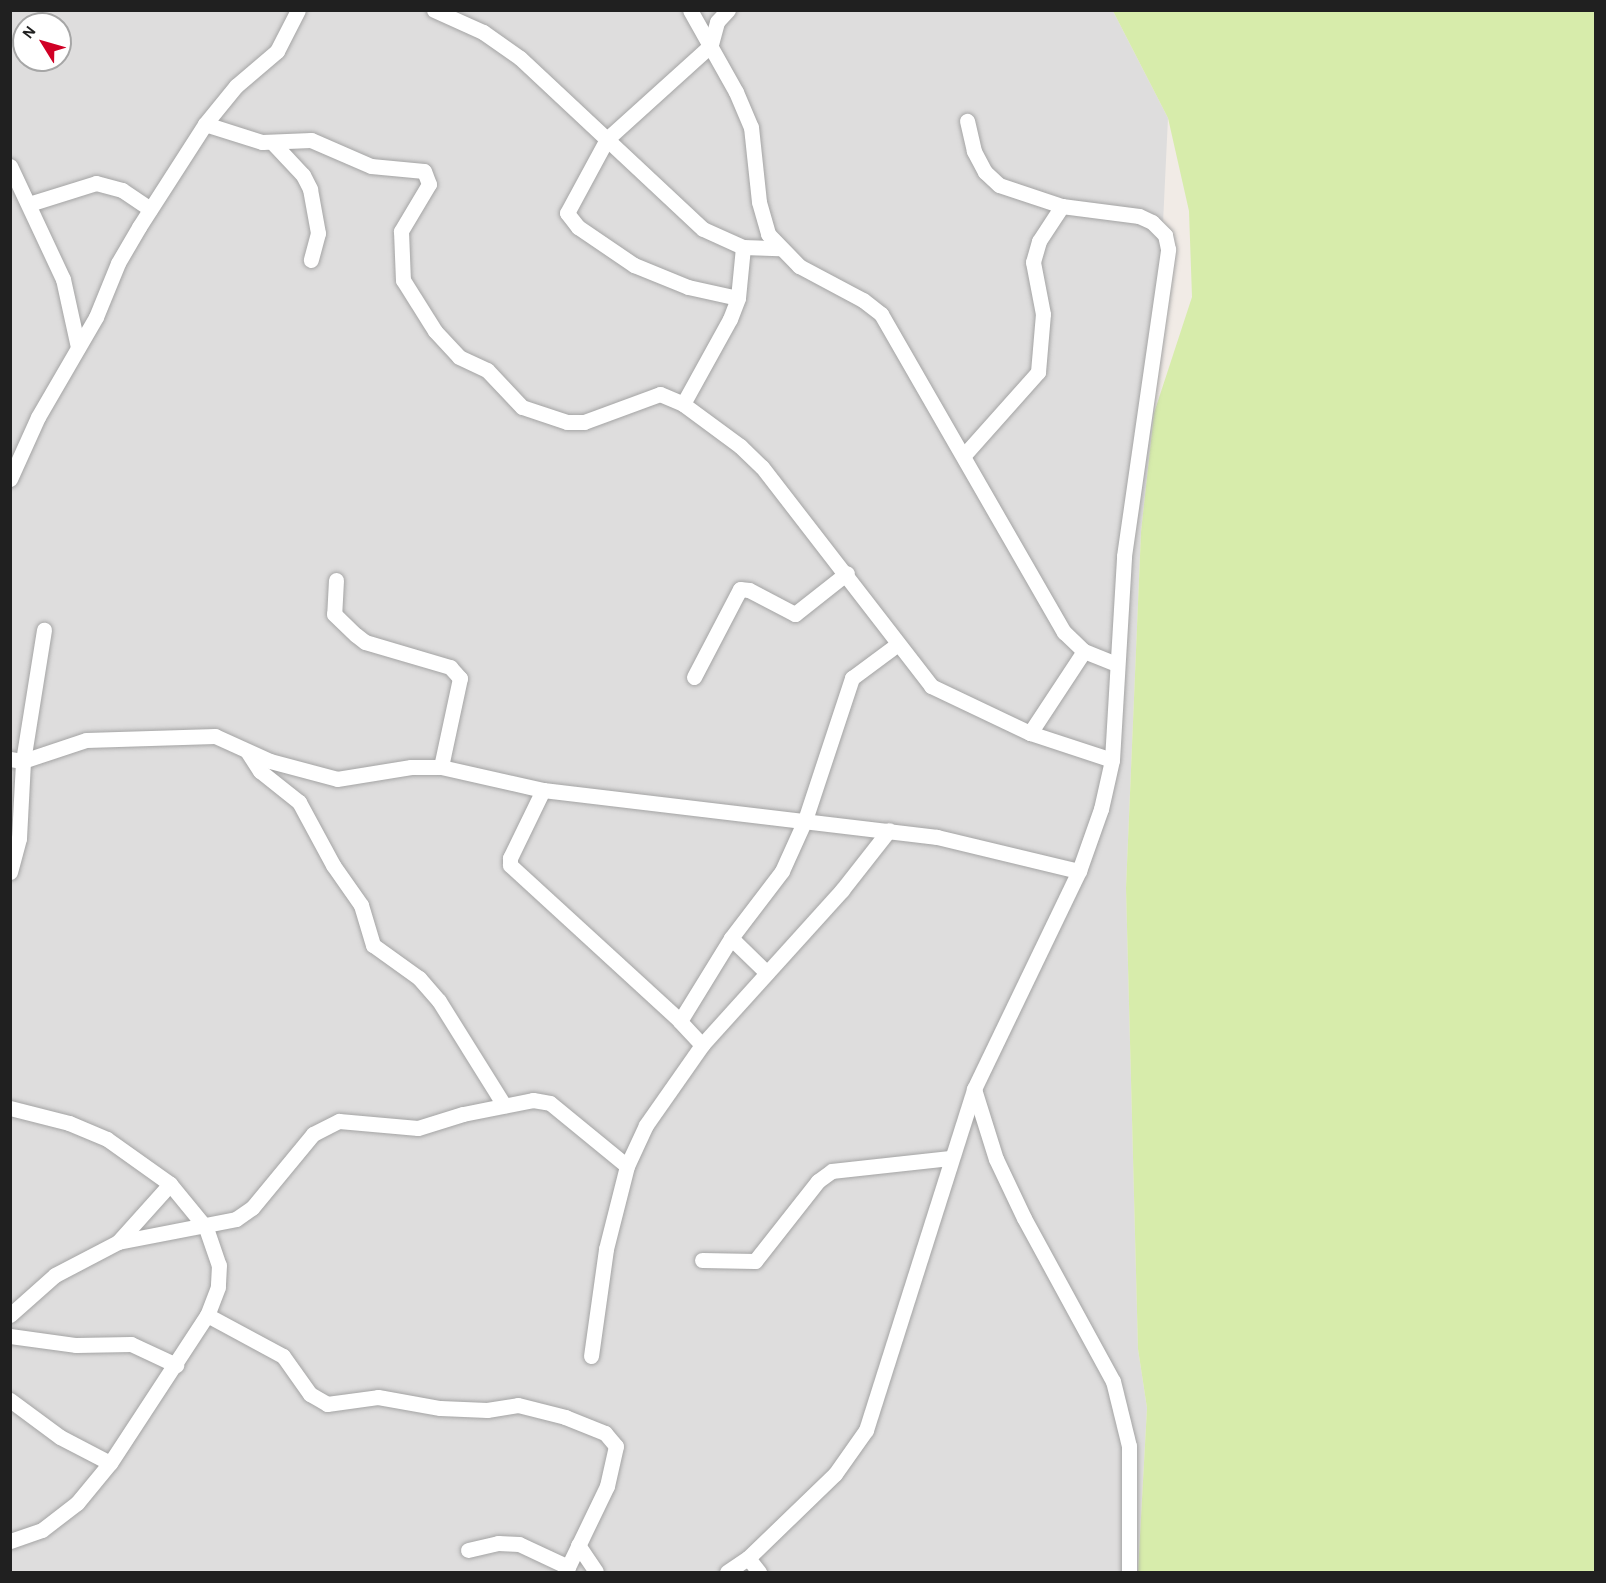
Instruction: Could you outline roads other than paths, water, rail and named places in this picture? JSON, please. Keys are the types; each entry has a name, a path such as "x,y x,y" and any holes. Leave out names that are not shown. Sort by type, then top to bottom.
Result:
{"street":[{"path":"10,479 38,417 96,317 118,263 150,209 205,124 236,86 277,51 298,10"},
{"path":"434,10 483,32 520,58 566,96 607,139 703,229 743,247 779,248"},
{"path":"690,10 711,45 751,127 762,218 768,234 779,248 799,266 864,300 881,314 965,454 1064,632 1084,651 1116,664"},
{"path":"728,10 717,22 711,45 607,139 568,205 568,218 634,265 657,277 738,298"},
{"path":"727,1572 748,1558 835,1474 866,1430 949,1158 974,1089 1079,871 1101,809 1112,760 1116,735 1116,664 1124,556 1168,249 1165,235 1152,222 1062,206 999,185 985,172 974,151 967,121"},
{"path":"205,124 272,142 311,140 371,166 424,171 429,184 401,231 403,280 449,348 487,370 522,407 575,422 660,394 683,404 740,446 762,468 847,573 931,686 946,696 1030,733 1112,760"},
{"path":"272,142 303,175 310,189 318,233 311,260"},
{"path":"10,166 63,279 78,347"},
{"path":"29,204 96,183 122,190 150,209"},
{"path":"965,454 1038,372 1043,314 1033,262 1039,241 1062,206"},
{"path":"683,404 738,298 743,247"},
{"path":"694,677 740,589 749,590 795,615 847,573"},
{"path":"336,580 334,614 360,639 456,672 460,690 441,767"},
{"path":"10,872 19,838 17,760 44,630"},
{"path":"680,1021 731,938 775,885 805,820 852,678 898,644"},
{"path":"1030,733 1084,651"},
{"path":"17,760 86,740 215,736 247,751 337,779 411,767 441,767 543,790 889,830 1007,852 1079,871"},
{"path":"247,751 260,771 299,802 333,865 361,905 373,945 419,978 439,1001 504,1105"},
{"path":"543,790 510,858 510,865 680,1021 702,1045"},
{"path":"591,1356 606,1249 627,1166 646,1125 702,1045 889,830"},
{"path":"731,938 767,973"},
{"path":"974,1089 996,1160 1113,1381 1130,1446 1129,1572"},
{"path":"10,1315 55,1275 118,1242 206,1228 236,1219 252,1208 313,1134 326,1125 355,1121 418,1128 504,1105 533,1100 550,1103 627,1166"},
{"path":"10,1108 69,1123 107,1138 170,1185 206,1228 219,1265 218,1287 207,1315 110,1463 77,1503 42,1530 10,1541"},
{"path":"702,1260 755,1261 818,1181 832,1171 949,1158"},
{"path":"118,1242 170,1185"},
{"path":"207,1315 283,1356 310,1394 327,1404 378,1397 440,1408 487,1410 518,1405 565,1417 605,1433 616,1446 607,1485 566,1569 519,1544 498,1543 468,1550"},
{"path":"10,1336 75,1345 131,1344 176,1365"},
{"path":"10,1400 60,1437 110,1463"},
{"path":"578,1545 596,1572"},
{"path":"748,1558 759,1572"}]}
